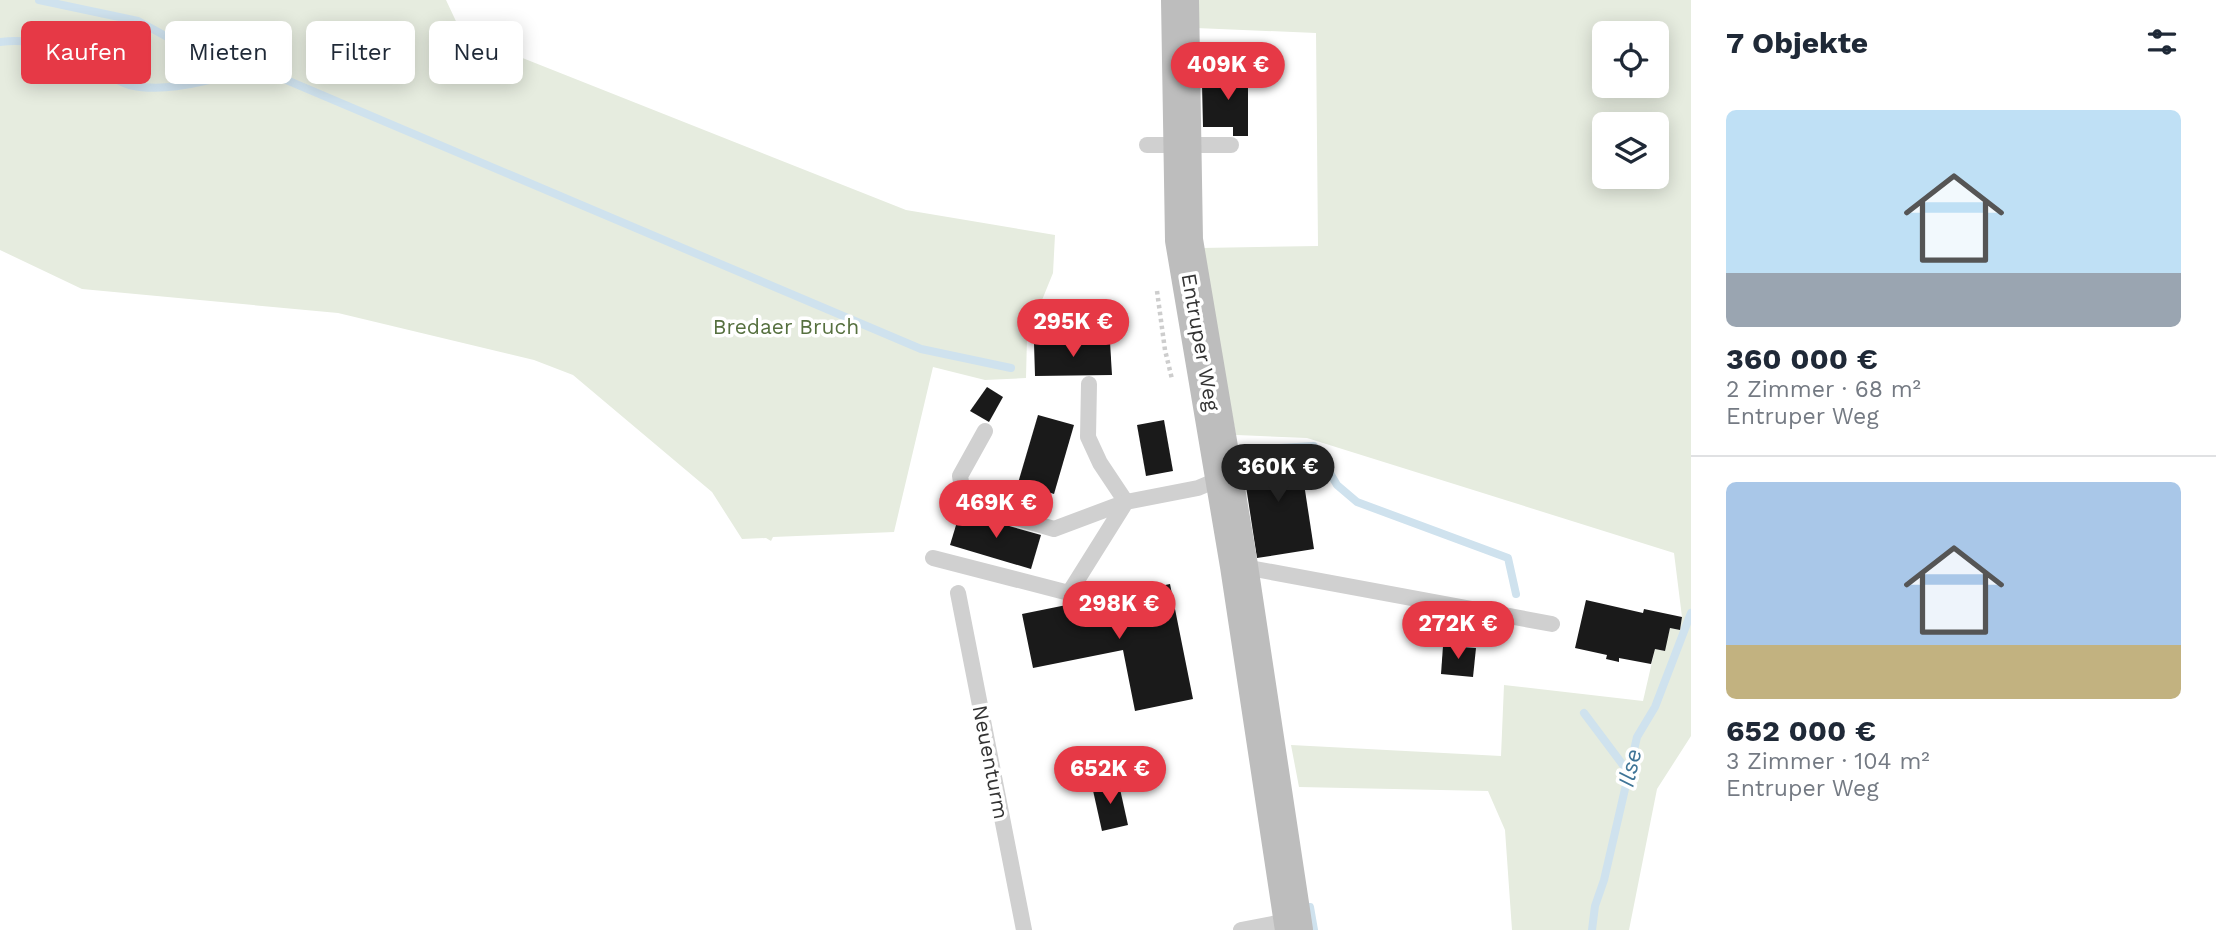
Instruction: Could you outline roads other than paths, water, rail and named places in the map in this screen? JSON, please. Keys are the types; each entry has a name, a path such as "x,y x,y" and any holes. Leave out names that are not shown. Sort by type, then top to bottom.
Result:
{"main road":[{"name":"Entruper Weg","path":"1180,0 1165,145 1184,240 1239,566 1294,925"}],"lane":[{"path":"1165,145 1231,145"},
{"path":"1089,384 1088,437 1100,463 1126,502"},
{"path":"985,430 960,476 964,499 985,509 1054,529 1126,502 1198,488 1224,477"},
{"path":"933,558 1069,593 1126,502"},
{"path":"1239,566 1552,624"},
{"name":"Neuenturm","path":"958,593 1024,930"},
{"path":"1241,930 1294,925"}],"waterway":[{"path":"39,0 138,21 235,74 277,76 921,349 1011,368"},
{"path":"0,42 26,41 50,46 129,85 156,88 191,84"},
{"path":"1230,451 1314,446 1337,485 1357,502 1508,558 1516,594"},
{"name":"Ilse","path":"1592,930 1595,906 1604,880 1637,737 1655,707 1691,613"},
{"path":"1584,713 1629,773"},
{"path":"1310,907 1314,930"}],"park label":[{"name":"Bredaer Bruch","path":"786,326"}]}
